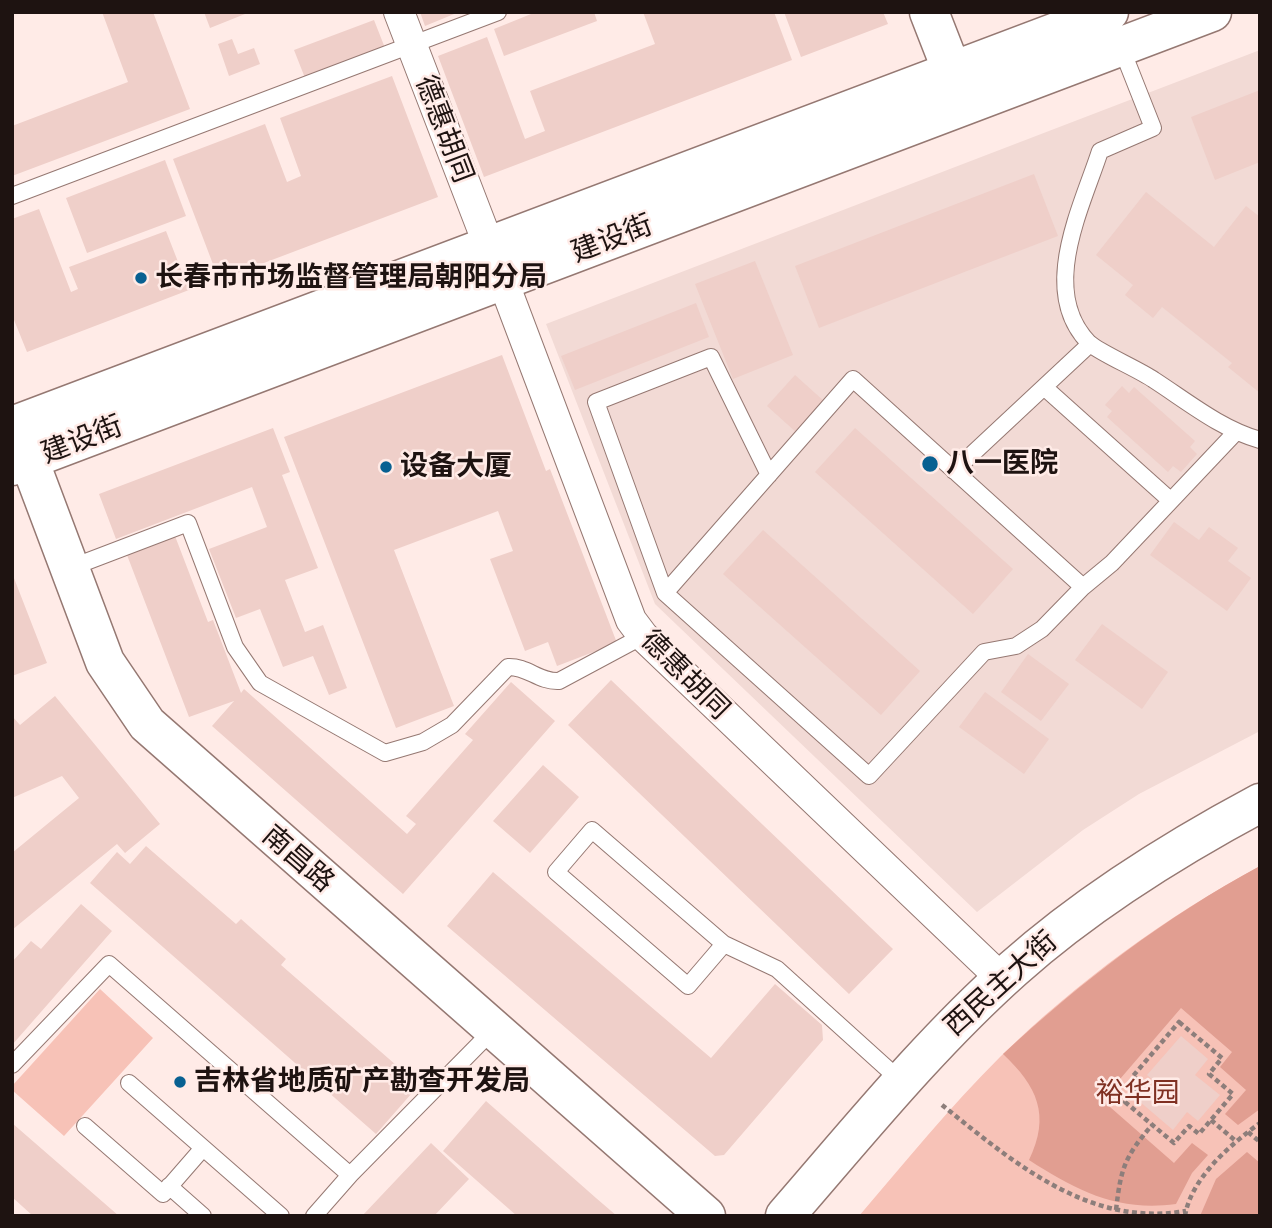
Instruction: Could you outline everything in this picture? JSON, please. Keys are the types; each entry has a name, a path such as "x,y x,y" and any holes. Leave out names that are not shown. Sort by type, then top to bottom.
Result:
{"main road":[{"path":"929,12 952,71"},
{"name":"建设街","path":"21,463 952,71 1115,29 1212,12"},
{"name":"建设街","path":"14,422 496,263 1115,29"},
{"name":"南昌路","path":"14,422 21,463 70,568 105,662 147,724 706,1216"},
{"name":"西民主大街","path":"785,1216 902,1082 1002,979 1072,920 1133,877 1196,837 1260,803"}],"street":[{"name":"德惠胡同","path":"399,12 625,607 643,636 1002,979"}],"lane":[{"path":"12,196 498,12"},
{"path":"1115,29 1153,128 1100,151 1066,256 1065,296 1074,320 1090,344 1129,363 1235,433 1260,440"},
{"path":"954,471 1090,344"},
{"path":"769,474 711,357 596,402 665,593 869,776 984,652 1016,646 1042,629 1083,587 1112,564 1170,499 1235,433"},
{"path":"665,593 853,379 1083,587"},
{"path":"1044,387 1170,499"},
{"path":"70,568 188,523 235,647 260,683 385,752 422,743 452,725 508,667 518,667 547,682 559,681 643,636"},
{"path":"724,944 688,986 556,872 592,830 724,944 776,969 902,1082"},
{"path":"12,1065 108,964 350,1175"},
{"path":"314,1216 350,1175 494,1030"},
{"path":"129,1083 281,1216"},
{"path":"85,1126 163,1194 203,1148"},
{"path":"169,1186 203,1216"}],"path":[{"path":"1180,1022 1222,1058 1209,1074 1233,1094 1211,1120 1199,1134 1189,1126 1174,1143 1125,1102 1142,1083 1133,1076 1180,1022"},
{"path":"942,1105 1022,1168 1087,1203 1146,1215 1186,1213 1198,1184 1237,1142 1260,1123"},
{"path":"1211,1120 1237,1142"},
{"path":"1116,1210 1121,1170 1131,1150 1152,1125"},
{"path":"1248,1132 1260,1142"}],"shaded area":[{"name":"八一医院","path":"1260,50 1260,731 1139,794 1083,830 977,912 655,604 546,324"},
{"path":"1260,866 1260,1109 1238,1125 1225,1114 1246,1090 1220,1067 1232,1052 1181,1008 1102,1100 1174,1163 1192,1143 1208,1155 1192,1173 1176,1204 1135,1205 1099,1197 1081,1190 1029,1160 1039,1129 1037,1102 1024,1078 1003,1054 1063,1001 1126,952 1191,907"},
{"path":"1247,1152 1260,1163 1260,1216 1200,1216 1216,1179"}],"green space":[{"name":"裕华园","path":"1260,866 1260,1216 859,1216 981,1076 1060,1002 1156,929"},
{"path":"100,989 153,1038 64,1136 12,1090 12,1086"}],"building":[{"path":"102,12 153,12 190,109 12,176 12,126 128,82"},
{"path":"204,12 250,12 210,28"},
{"path":"420,12 459,12 425,26"},
{"path":"536,12 594,12 597,21 504,56 494,29"},
{"path":"643,12 774,12 792,60 484,177 438,56 487,37 525,139 545,131 530,91 655,44"},
{"path":"784,12 883,12 888,24 801,57"},
{"path":"374,20 385,48 305,78 294,50"},
{"path":"232,39 238,54 254,48 260,64 229,76 218,44"},
{"path":"392,76 438,197 219,280 173,159 265,124 287,182 301,176 280,118"},
{"path":"1260,90 1260,162 1215,180 1191,117"},
{"path":"165,160 186,216 87,253 66,198"},
{"path":"1034,174 1058,236 819,328 795,266"},
{"path":"1146,192 1214,247 1246,206 1260,217 1260,393 1228,367 1232,363 1162,307 1153,318 1125,295 1133,285 1096,255"},
{"path":"39,209 71,292 78,289 69,267 166,231 189,290 27,352 12,315 12,219"},
{"path":"755,261 793,355 733,379 695,284"},
{"path":"696,303 709,337 575,390 561,356"},
{"path":"502,355 546,471 550,469 617,643 557,666 548,642 525,651 490,559 513,551 498,511 394,550 454,706 396,728 284,437"},
{"path":"795,375 825,402 797,433 767,406"},
{"path":"1122,386 1129,393 1134,387 1195,441 1190,447 1197,454 1181,472 1173,466 1168,472 1107,417 1112,411 1105,405"},
{"path":"273,428 290,472 282,475 318,568 285,580 305,632 323,625 347,688 329,695 313,656 283,667 260,609 236,618 209,549 267,527 252,487 116,539 99,494"},
{"path":"855,428 1013,569 973,614 815,472"},
{"path":"1174,522 1199,540 1209,527 1238,548 1228,561 1251,578 1227,611 1150,555"},
{"path":"763,530 920,671 881,715 723,574"},
{"path":"175,536 208,622 213,620 241,693 244,689 407,834 416,824 406,816 473,740 465,734 511,682 555,721 403,894 212,726 234,701 189,717 127,555"},
{"path":"12,573 47,663 12,676"},
{"path":"1102,624 1168,672 1142,709 1075,660"},
{"path":"1028,654 1069,684 1041,721 1001,692"},
{"path":"611,680 893,949 849,994 568,725"},
{"path":"985,692 1049,739 1024,774 959,727"},
{"path":"55,696 160,824 125,853 117,844 12,930 12,853 79,798 62,776 12,798 12,716 20,725"},
{"path":"543,765 579,797 530,853 493,821"},
{"path":"146,846 236,924 241,919 286,959 281,965 419,1085 376,1134 90,883 117,852 130,864"},
{"path":"493,872 711,1058 775,984 822,1025 823,1040 724,1155 715,1156 447,926"},
{"path":"81,904 112,931 12,1045 12,962 31,941 41,949"},
{"path":"1181,1036 1208,1059 1195,1075 1220,1095 1198,1121 1187,1112 1173,1130 1139,1101 1155,1082 1147,1075"},
{"path":"486,1101 617,1216 517,1216 443,1151"},
{"path":"12,1123 119,1216 33,1216 12,1197"},
{"path":"431,1143 469,1179 434,1216 362,1216"}],"place":[{"name":"长春市市场监督管理局朝阳分局","path":"141,278"},
{"name":"八一医院","path":"930,464"},
{"name":"设备大厦","path":"386,467"},
{"name":"吉林省地质矿产勘查开发局","path":"180,1082"}]}
